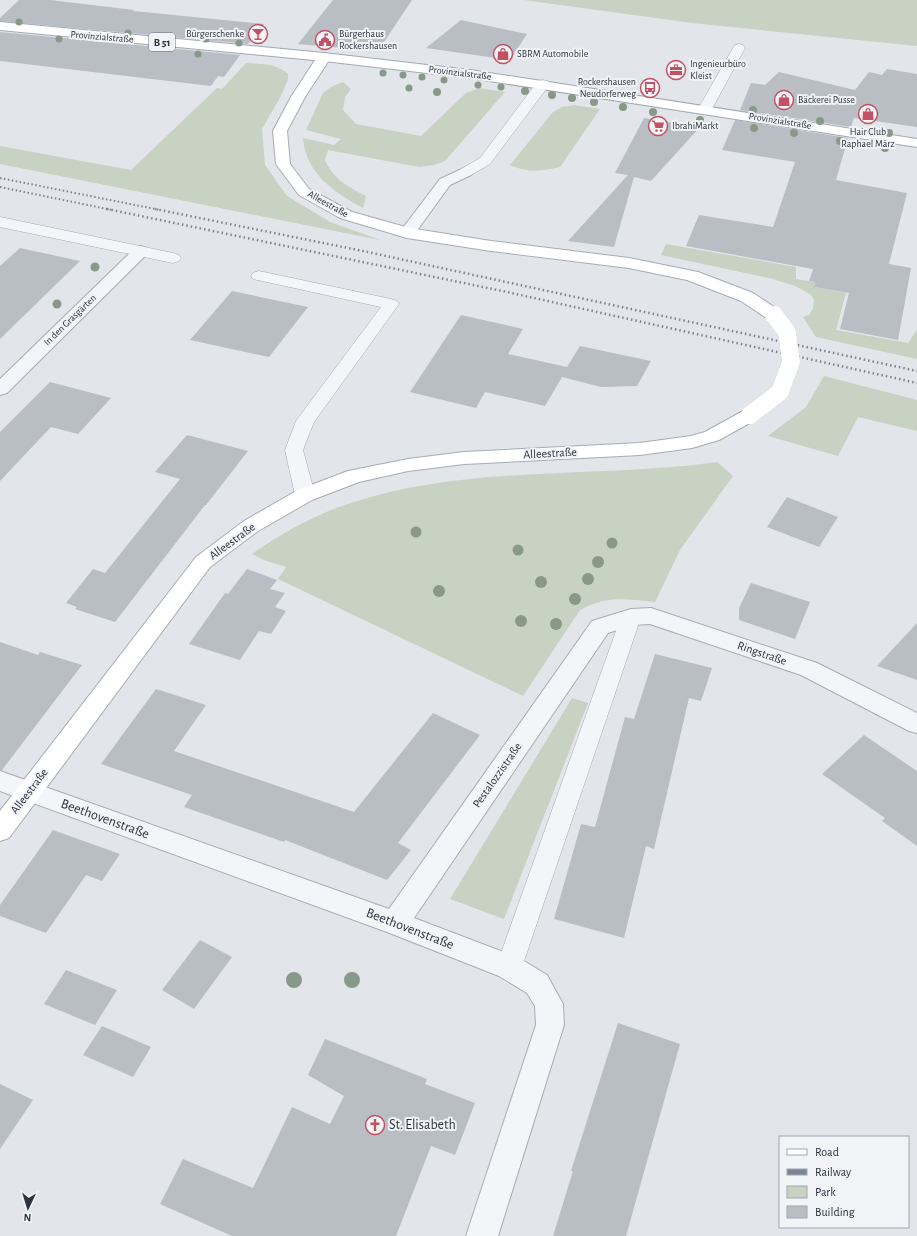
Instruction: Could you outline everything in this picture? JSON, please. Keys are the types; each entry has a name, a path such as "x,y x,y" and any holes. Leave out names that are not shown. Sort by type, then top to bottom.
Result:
{"street":[{"name":"Provinzialstraße","path":"0,26 324,57 543,84 917,143"},
{"name":"Alleestraße","path":"0,830 203,562 251,526 305,495 356,476 408,465 457,458 640,449 692,442 712,436 750,415 780,392 791,362 787,332 774,315 747,297 692,276 629,263 491,246 406,233 346,215 304,192 283,164 280,130 301,90 324,57"},
{"path":"406,233 445,182 466,172"},
{"name":"In den Grasgärten","path":"0,390 140,251"},
{"name":"Ringstraße","path":"600,627 631,616 651,616 809,669 917,724"},
{"name":"Pestalozzistraße","path":"395,923 600,627"},
{"name":"Beethovenstraße","path":"0,781 395,923 509,967 537,984 549,1004 550,1025 482,1236"}],"lane":[{"path":"705,109 739,48"},
{"path":"466,172 485,161 543,84"},
{"path":"0,222 173,258"},
{"path":"259,276 392,304 305,421 294,450 305,495"},
{"path":"509,967 631,616"}],"green space":[{"path":"524,0 917,0 917,46 692,23"},
{"path":"246,63 274,66 284,70 288,74 288,79 281,96 262,129 265,165 287,196 330,222 380,240 0,164 0,146 131,170 217,88 222,89"},
{"path":"343,82 351,89 345,97 343,110 356,124 421,136 466,93 479,88 505,92 445,161 434,165 419,167 328,150 325,160 337,178 366,196 363,208 332,188 323,180 316,172 305,151 303,138 334,145 341,139 306,130 323,93 331,87"},
{"path":"574,105 600,109 560,167 547,170 529,170 510,165 553,112 562,107"},
{"path":"666,244 796,267 796,279 815,282 814,287 846,293 836,330 908,343 917,330 917,359 816,337 803,317 809,315 813,309 814,300 810,294 795,286 773,279 661,255"},
{"path":"824,376 917,400 917,431 858,417 838,456 768,436 806,407"},
{"path":"717,462 733,476 680,550 655,602 617,599 599,602 580,610 523,696 278,579 286,567 264,560 252,554 312,518 338,507 396,491 487,477 671,467"},
{"path":"572,698 588,703 504,919 450,899"}],"building":[{"path":"19,0 50,0 134,10 133,11 264,24 248,44 0,21 0,18"},
{"path":"333,0 412,0 378,51 298,44"},
{"path":"461,20 527,34 510,60 426,48"},
{"path":"0,32 240,55 224,77 218,76 211,86 0,61"},
{"path":"887,69 917,74 917,127 854,118 851,127 740,110 751,83 765,85 779,72 855,90 869,72 882,75"},
{"path":"644,118 700,127 651,181 634,177 614,247 568,241 628,175 615,173"},
{"path":"735,120 848,138 836,180 907,193 889,264 911,268 898,340 840,329 849,293 814,287 815,282 809,281 813,269 686,246 699,215 773,227 795,162 722,150"},
{"path":"20,248 80,261 0,339 0,266"},
{"path":"232,291 308,307 269,357 190,340"},
{"path":"461,315 523,329 508,354 567,367 580,346 651,361 637,386 601,387 562,377 545,406 485,392 476,408 410,392"},
{"path":"50,382 111,398 78,434 51,427 0,481 0,432"},
{"path":"187,435 248,451 115,622 75,609 77,607 66,603 93,569 105,573 180,479 155,472"},
{"path":"787,497 838,517 819,547 767,527"},
{"path":"247,569 277,580 270,589 285,593 275,607 286,611 271,634 259,631 240,660 189,644 225,593 228,594"},
{"path":"751,583 810,602 795,639 739,620 739,608"},
{"path":"917,623 917,680 877,666"},
{"path":"0,642 38,655 40,652 82,665 2,770 0,770"},
{"path":"655,654 712,668 701,701 689,698 654,849 646,846 624,938 554,919 581,824 595,827 625,717 634,719"},
{"path":"156,689 206,705 174,751 354,812 433,713 480,735 398,843 411,850 387,880 285,840 284,842 184,807 192,795 101,764"},
{"path":"864,735 917,771 917,846 882,821 885,818 822,774"},
{"path":"53,830 120,854 102,881 86,875 46,933 0,916 0,905"},
{"path":"200,940 232,957 194,1009 162,990"},
{"path":"66,970 117,990 95,1025 44,1004"},
{"path":"618,1023 680,1044 626,1236 553,1236 573,1171 571,1171"},
{"path":"102,1026 151,1047 133,1077 83,1055"},
{"name":"St. Elisabeth","path":"325,1039 427,1079 425,1084 475,1103 455,1155 431,1146 396,1236 232,1236 160,1204 183,1159 253,1188 292,1107 330,1124 344,1096 308,1075"},
{"path":"0,1084 33,1100 0,1149"}],"railway":[{"path":"0,178 155,209"},
{"path":"0,187 112,210"},
{"path":"107,209 507,292 917,383"},
{"path":"155,209 160,210"},
{"path":"155,209 363,251 917,371"}],"place":[{"name":"Bürgerschenke","path":"258,34"},
{"name":"Bürgerhaus Rockershausen","path":"325,40"},
{"name":"SBRM Automobile","path":"503,54"},
{"name":"Ingenieurbüro Kleist","path":"676,70"},
{"name":"Rockershausen Neudorferweg","path":"650,88"},
{"name":"Bäckerei Pusse","path":"784,100"},
{"name":"Hair Club Raphael März","path":"868,114"},
{"name":"IbrahiMarkt","path":"658,126"},
{"name":"St. Elisabeth","path":"375,1125"}]}
